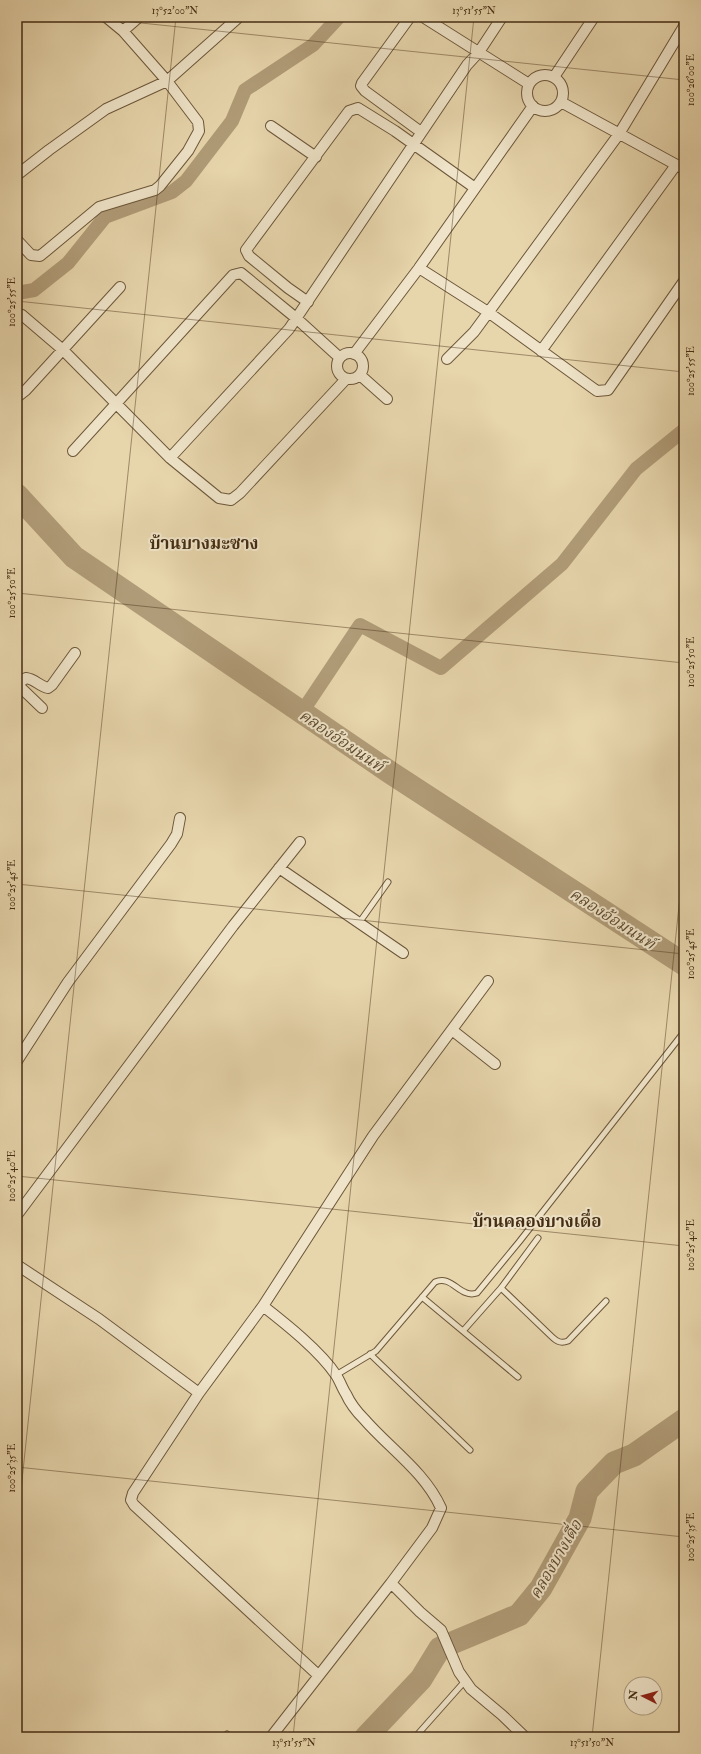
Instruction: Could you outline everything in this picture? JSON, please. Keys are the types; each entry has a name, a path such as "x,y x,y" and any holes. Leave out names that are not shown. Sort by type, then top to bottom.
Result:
{"street":[{"path":"17,240 31,255 40,256 99,207 154,190 160,186 188,151 199,131 198,122 167,81 123,31 106,17"},
{"path":"123,31 138,17"},
{"path":"17,175 106,109 167,81 238,17"},
{"path":"410,17 361,86 365,91 421,132"},
{"path":"423,17 529,84"},
{"path":"170,458 289,329 421,132 467,65 479,52 502,17"},
{"path":"554,78 594,17"},
{"path":"447,359 474,332 619,134 684,26"},
{"path":"548,75 554,78 560,82 563,88 561,102 550,110 543,110 533,106 528,97 529,84 541,76 548,75"},
{"path":"541,351 680,167 561,102"},
{"path":"354,354 419,268 533,106"},
{"path":"308,302 282,284 250,256 246,250 349,111 354,108 358,108 395,131 475,188"},
{"path":"271,126 316,157"},
{"path":"419,268 488,312 597,391 608,390 684,281"},
{"path":"73,451 233,275 241,274 296,318 340,358"},
{"path":"17,397 26,390 120,287"},
{"path":"22,315 63,350 170,458 219,498 231,500 240,493 346,379"},
{"path":"349,353 354,354 362,360 362,371 360,375 356,378 346,379 341,376 337,367 340,358 349,353"},
{"path":"360,375 387,398"},
{"path":"42,708 17,684 26,678 34,679 40,686 48,688 52,685 75,653"},
{"path":"17,1061 68,982 172,844 177,834 180,818"},
{"path":"17,1215 233,926 300,842"},
{"path":"279,868 403,952"},
{"path":"318,1675 134,1505 131,1500 133,1493 199,1393 263,1306 373,1136 488,981"},
{"path":"452,1030 495,1064"},
{"path":"17,1265 99,1319 199,1393"},
{"path":"263,1306 284,1322 316,1352 336,1375 347,1396 363,1419 394,1449 434,1494 441,1508 432,1528 272,1737"},
{"path":"391,1583 420,1612 441,1630 460,1672 471,1690 525,1737"}],"lane":[{"path":"359,923 388,882"},
{"path":"336,1375 376,1350 435,1282 440,1279 447,1280 471,1295 477,1293 519,1242 684,1032"},
{"path":"463,1331 500,1288 538,1238"},
{"path":"500,1288 558,1342 563,1343 568,1341 606,1301"},
{"path":"422,1297 518,1377"},
{"path":"370,1354 470,1450"},
{"path":"416,1735 465,1681"}],"waterway":[{"path":"17,293 34,290 68,263 105,217 172,192 186,181 232,121 245,90 313,45 339,17"},
{"path":"302,712 360,625 441,668 562,564 636,469 684,430"},
{"name":"คลองอ้อมนนท์","path":"17,495 74,557 391,773 684,964"},
{"name":"คลองบางเดื่อ","path":"366,1737 421,1679 440,1648 519,1615 541,1588 580,1518 587,1491 614,1463 634,1455 684,1420"}],"district":[{"name":"บ้านบางมะซาง","path":"204,543"},
{"name":"บ้านคลองบางเดื่อ","path":"537,1221"}]}
